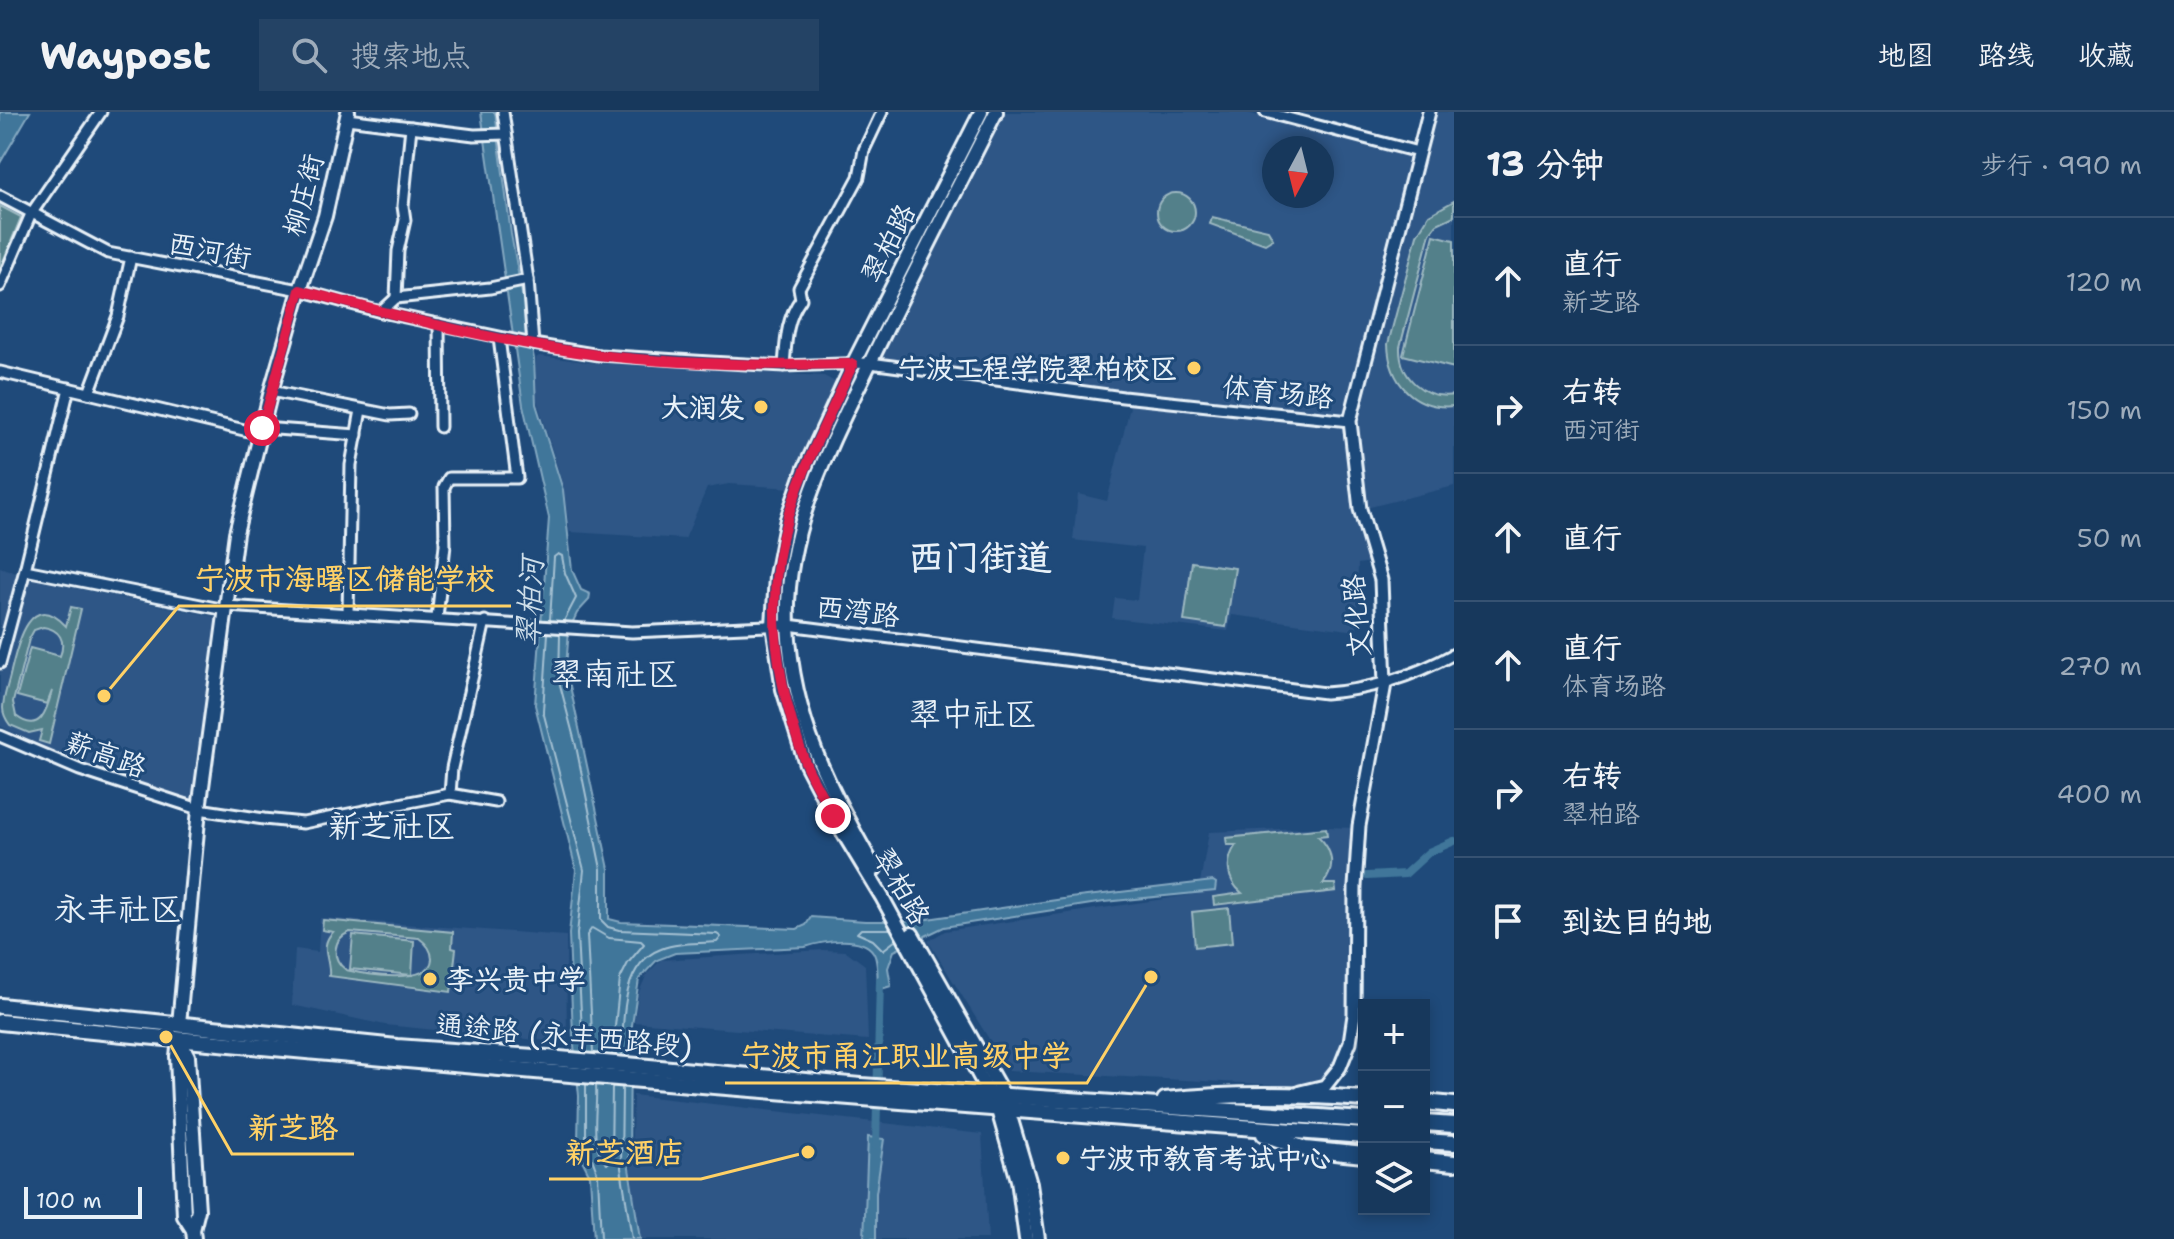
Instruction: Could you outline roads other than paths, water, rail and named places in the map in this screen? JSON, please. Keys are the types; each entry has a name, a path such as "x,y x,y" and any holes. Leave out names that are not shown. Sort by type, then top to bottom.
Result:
{"main road":[{"name":"翠柏路","path":"886,897 833,816 806,764 783,689 773,625 776,576 787,519 805,468 853,364 981,112"},
{"name":"翠柏路","path":"996,112 870,363 807,499 795,546 788,625 798,693 818,762 886,897 1001,1103 1030,1184 1038,1239"},
{"name":"柳庄街","path":"179,1024 199,809 236,533 271,391 325,216 348,116"},
{"name":"通途路 (永丰西路段)","path":"0,1006 397,1047 548,1058 632,1072 1358,1136"},
{"name":"通途路 (永丰西路段)","path":"0,1022 558,1072 632,1072"},
{"path":"179,1040 177,1070 184,1216 193,1235"},
{"path":"1125,1104 1218,1094 1292,1094 1358,1099"},
{"name":"翠柏路","path":"1001,1103 1018,1180 1026,1239"},
{"name":"通途路 (永丰西路段)","path":"1001,1103 1125,1104 1358,1120"},
{"path":"1430,1103 1454,1105"},
{"path":"1430,1123 1454,1125"},
{"path":"1249,1128 1305,1149 1358,1154"},
{"path":"1430,1141 1454,1143"},
{"path":"1430,1161 1454,1163"}],"street":[{"path":"0,286 31,214 101,112"},
{"path":"503,112 533,344"},
{"path":"784,366 787,329 793,309 801,299 799,288 859,177 864,150 882,112"},
{"path":"1265,112 1418,152"},
{"name":"文化路","path":"1292,1094 1325,1086 1340,1067 1350,1042 1354,1015 1359,826 1385,684 1381,580 1360,509 1350,421 1429,112"},
{"path":"348,116 474,135 504,134"},
{"path":"396,298 411,127"},
{"name":"西河街","path":"0,196 108,253 300,290 499,338"},
{"path":"89,393 118,316 131,257"},
{"path":"381,312 396,298 490,288 524,281"},
{"path":"439,324 440,427"},
{"path":"437,618 445,545 444,487 449,478 517,478 499,338"},
{"name":"体育场路","path":"499,338 599,355 784,366 870,363 1133,399 1350,421"},
{"path":"0,372 261,431 357,435"},
{"path":"0,663 69,388"},
{"path":"271,391 390,415 409,414"},
{"path":"348,613 351,465 361,410"},
{"name":"西湾路","path":"25,570 227,608 485,621 573,630 670,632 788,625 1325,693 1355,691 1385,684 1454,654"},
{"path":"485,621 452,768 450,794 496,802"},
{"name":"薪高路","path":"0,736 80,770 199,809 303,823 450,794"}],"water":[{"path":"0,112 30,112 0,163"},
{"path":"481,112 495,112 511,234 534,359 536,404 563,490 572,570 581,590 590,594 569,630 566,667 609,869 609,919 797,929 806,925 811,917 914,921 1070,898 1216,883 1215,891 1104,902 944,927 894,951 888,968 891,986 878,990 873,952 867,946 850,941 805,947 675,953 657,960 639,979 630,1038 629,1168 640,1239 594,1239 590,1176 581,1158 578,1142 579,1096 569,934 576,870 535,705 549,518 523,405"},
{"path":"868,1137 884,1139 876,1193 876,1239 864,1239"}],"waterway":[{"path":"1367,876 1405,874 1429,852 1454,841"},
{"path":"876,1146 880,980"}],"place":[{"name":"宁波工程学院翠柏校区","path":"1194,368"},
{"name":"大润发","path":"761,407"},
{"name":"宁波市海曙区储能学校","path":"104,696"},
{"name":"宁波市甬江职业高级中学","path":"1151,977"},
{"name":"李兴贵中学","path":"430,979"},
{"name":"新芝路","path":"166,1037"},
{"name":"新芝酒店","path":"808,1152"},
{"name":"宁波市教育考试中心","path":"1063,1158"}],"district":[{"name":"西门街道","path":"980,557"},
{"name":"翠南社区","path":"615,674"},
{"name":"翠中社区","path":"973,714"},
{"name":"新芝社区","path":"392,826"},
{"name":"永丰社区","path":"118,909"}],"water label":[{"name":"翠柏河","path":"530,602"}]}
